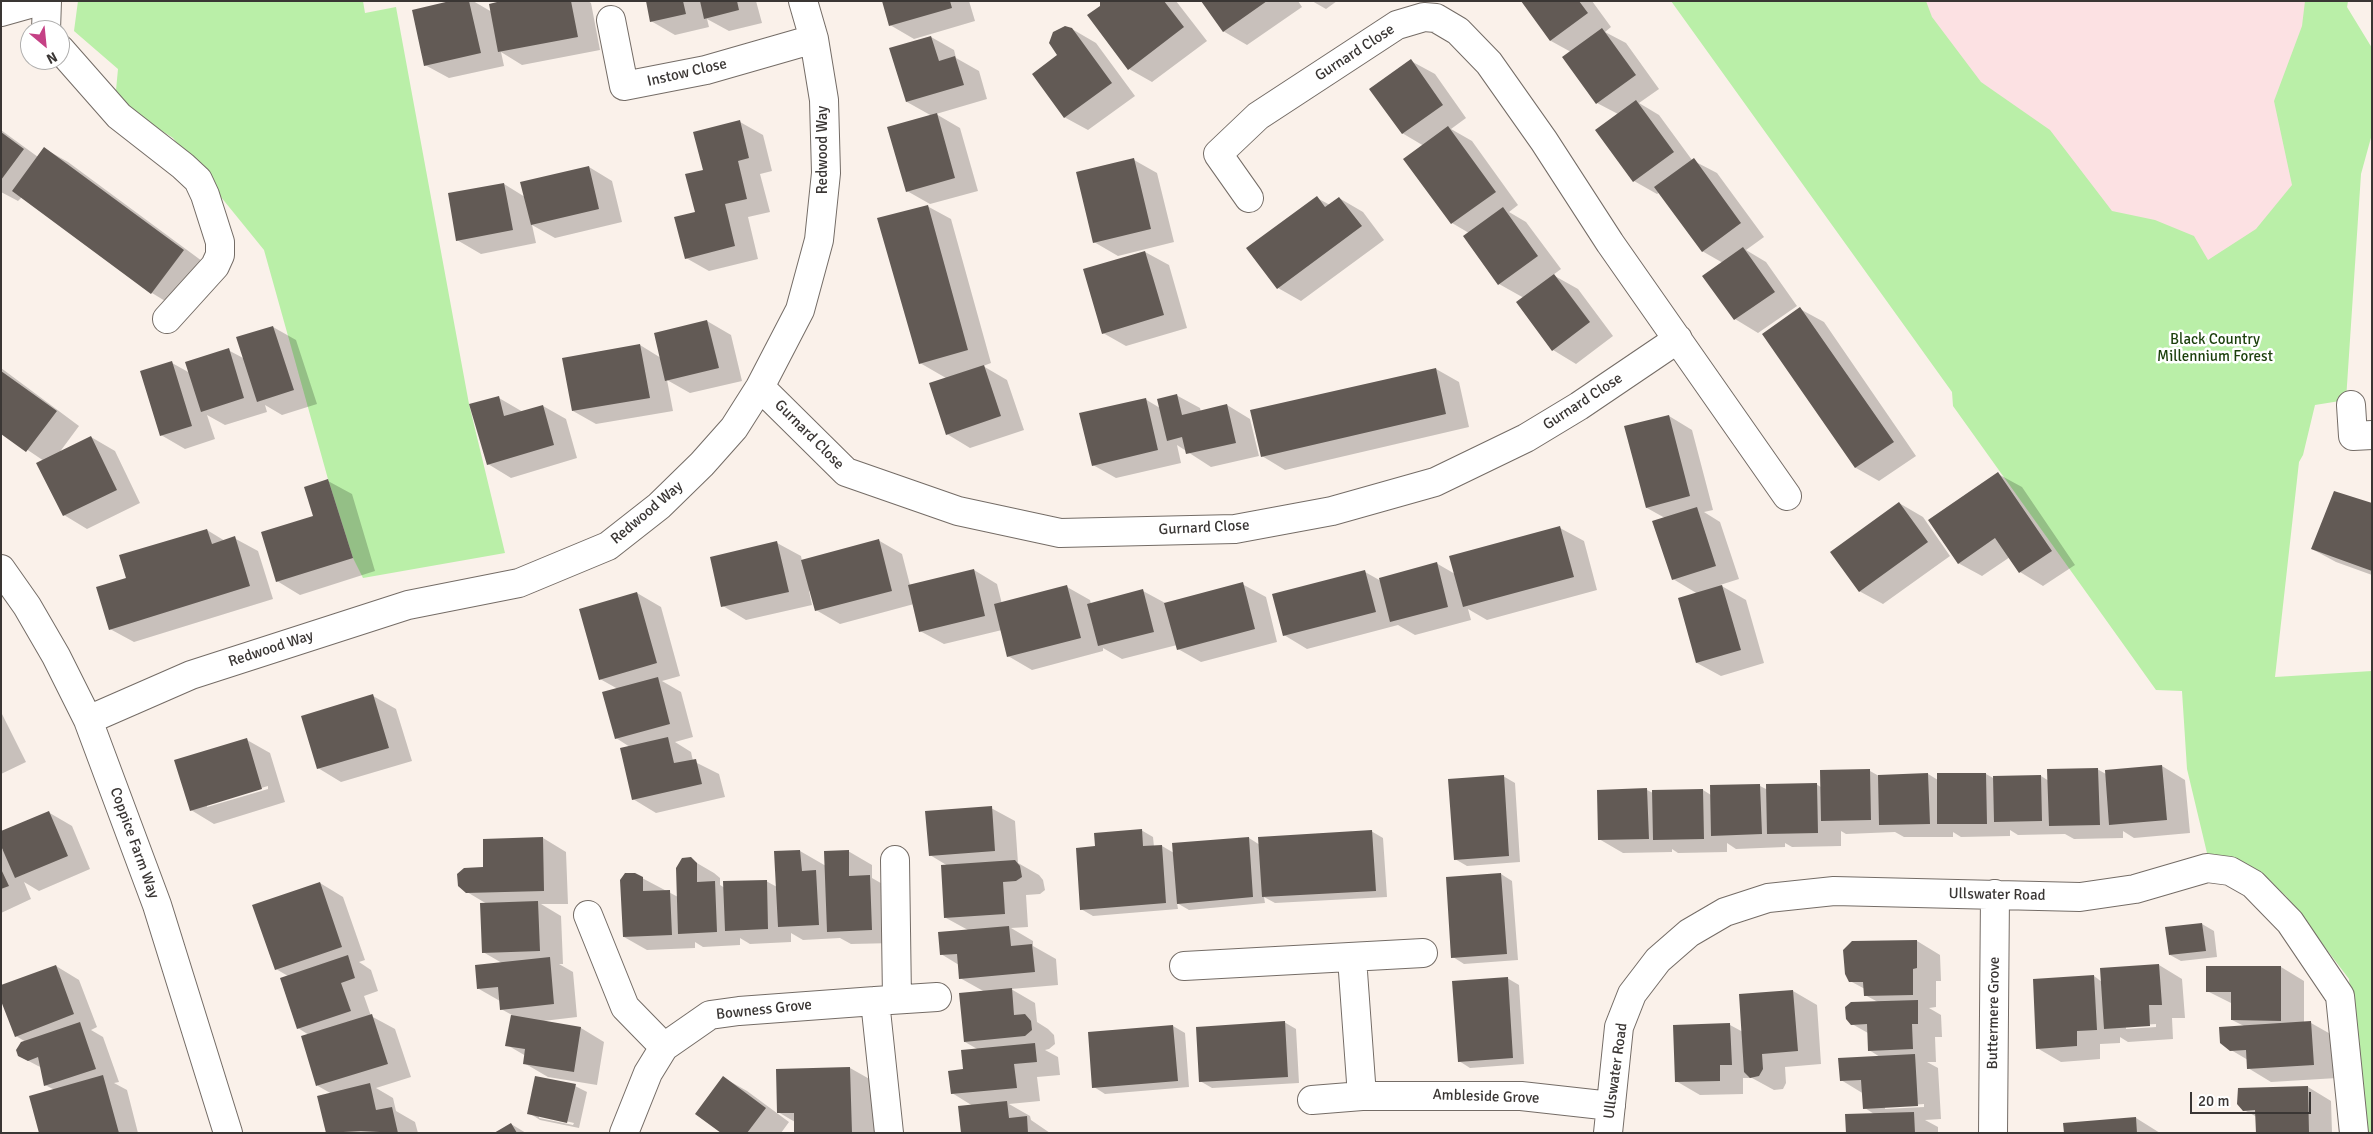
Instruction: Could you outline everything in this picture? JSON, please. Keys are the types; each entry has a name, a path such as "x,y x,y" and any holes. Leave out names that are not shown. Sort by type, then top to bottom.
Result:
{"street":[{"path":"1,12 40,1"},
{"path":"46,20 47,1"},
{"name":"Redwood Way","path":"88,720 200,672 408,605 519,583 608,546 658,506 702,464 734,428 760,387 800,310 819,240 826,173 824,100 814,39 803,1"},
{"name":"Gurnard Close","path":"1249,198 1218,154 1258,116 1397,25 1424,17 1436,18 1458,31 1489,63 1787,496"},
{"name":"Instow Close","path":"611,20 624,86 706,70 814,39"},
{"path":"70,60 97,89 118,116 191,173 198,180 205,195 220,242 220,255 215,266 167,320"},
{"name":"Gurnard Close","path":"760,387 846,472 958,511 1060,533 1235,529 1332,511 1435,482 1526,438 1580,406 1678,339"},
{"path":"2351,405 2353,436 2372,435"},
{"name":"Coppice Farm Way","path":"1,569 27,606 56,656 88,720 157,905 228,1133"},
{"path":"888,1133 886,1000 895,860"},
{"name":"Ullswater Road","path":"1609,1120 1619,1027 1632,994 1658,960 1689,933 1725,912 1768,898 1834,891 2080,897 2136,889 2207,868 2230,871 2253,884 2290,922 2340,996 2354,1133"},
{"name":"Buttermere Grove","path":"1993,1133 1995,894"},
{"path":"588,915 625,1007 664,1047"},
{"path":"1184,966 1423,953"},
{"path":"1352,958 1362,1096"},
{"name":"Bowness Grove","path":"624,1133 648,1073 664,1047 710,1015 739,1011 937,997"},
{"name":"Ambleside Grove","path":"1312,1100 1362,1096 1521,1096 1609,1120"}],"shaded area":[{"path":"1887,1 2348,1 2293,430"}],"green space":[{"path":"78,1 363,1 365,13 396,7 469,404 505,553 363,578 353,558 328,479 264,250 173,138 115,101 118,69 74,31"},
{"name":"Black Country Millennium Forest","path":"1671,1 1926,1 1932,17 1981,82 2050,130 2112,211 2155,220 2194,236 2208,260 2256,229 2292,185 2274,101 2302,26 2305,1 2348,1 2347,7 2372,48 2372,134 2361,174 2346,400 2315,405 2303,455 2299,462 2275,677 2372,671 2372,1133 2365,1133 2349,979 2286,896 2248,865 2207,853 2187,769 2182,691 2156,690 1953,406 1952,392"}],"building":[{"path":"450,1 469,1 481,53 424,66 412,10"},
{"path":"501,1 571,1 578,37 498,52 489,4"},
{"path":"646,1 683,1 686,14 650,22"},
{"path":"700,1 737,1 739,10 704,19"},
{"path":"882,1 950,1 952,8 889,26"},
{"path":"1100,1 1164,1 1184,27 1128,70 1087,15 1100,6"},
{"path":"1201,1 1267,1 1223,32"},
{"path":"1521,1 1579,1 1588,13 1550,41"},
{"path":"1065,26 1072,28 1112,83 1064,118 1032,74 1057,55 1049,43 1053,32"},
{"path":"1602,28 1636,75 1596,104 1562,57"},
{"path":"931,36 939,61 955,56 964,85 906,102 889,48"},
{"path":"1411,59 1443,105 1402,134 1369,89"},
{"path":"1636,100 1674,152 1633,182 1595,130"},
{"path":"937,113 955,178 906,192 887,127"},
{"path":"740,120 749,158 738,161 747,199 725,204 735,246 685,259 674,217 695,212 685,174 703,170 693,132"},
{"path":"1448,126 1496,192 1451,224 1403,159"},
{"path":"1,132 24,149 1,180"},
{"path":"44,147 184,250 151,294 12,191"},
{"path":"1134,158 1151,229 1093,243 1076,172"},
{"path":"1694,158 1741,223 1702,252 1654,187"},
{"path":"589,166 599,209 531,225 520,182"},
{"path":"504,183 513,230 456,241 448,193"},
{"path":"1317,196 1325,207 1339,197 1362,226 1277,289 1246,248"},
{"path":"928,205 968,350 919,364 877,218"},
{"path":"1503,207 1538,256 1498,285 1463,236"},
{"path":"1743,247 1775,292 1734,320 1702,276"},
{"path":"1145,251 1164,315 1102,334 1083,269"},
{"path":"1554,274 1590,322 1552,351 1516,302"},
{"path":"1800,307 1894,442 1855,468 1762,334"},
{"path":"707,320 719,368 665,381 654,333"},
{"path":"273,326 294,390 257,402 236,337"},
{"path":"640,344 650,398 572,411 562,358"},
{"path":"229,348 244,398 201,412 185,362"},
{"path":"172,361 192,426 160,436 140,371"},
{"path":"984,365 1001,416 946,435 929,383"},
{"path":"1436,368 1446,414 1261,457 1250,410"},
{"path":"1,371 57,411 26,452 1,434"},
{"path":"1177,394 1182,415 1227,404 1236,443 1186,454 1182,437 1167,441 1157,399"},
{"path":"499,396 504,416 543,405 554,445 487,465 469,404"},
{"path":"1146,398 1158,450 1092,466 1079,413"},
{"path":"1669,415 1690,496 1646,508 1624,426"},
{"path":"91,436 117,490 63,516 36,463"},
{"path":"1998,472 2052,551 2019,573 1995,538 1958,564 1928,520"},
{"path":"328,479 353,558 276,582 261,532 313,516 304,487"},
{"path":"2334,491 2372,503 2372,571 2311,549"},
{"path":"1899,502 1928,542 1859,592 1830,552"},
{"path":"1697,507 1716,566 1672,580 1652,521"},
{"path":"1560,526 1574,577 1463,607 1449,556"},
{"path":"207,529 212,544 235,536 250,586 109,630 96,587 126,578 119,555"},
{"path":"879,539 892,591 815,611 801,560"},
{"path":"777,541 789,592 721,607 710,557"},
{"path":"1437,562 1448,607 1390,622 1379,578"},
{"path":"974,569 985,616 919,632 908,585"},
{"path":"1365,570 1376,612 1283,636 1272,594"},
{"path":"1243,582 1255,629 1177,650 1164,603"},
{"path":"1067,585 1081,638 1007,657 994,604"},
{"path":"1722,585 1741,650 1696,663 1678,598"},
{"path":"1143,589 1154,632 1098,646 1087,604"},
{"path":"637,592 657,663 599,680 579,609"},
{"path":"658,677 670,724 615,739 602,692"},
{"path":"373,694 389,748 317,769 301,716"},
{"path":"668,737 674,763 696,759 702,784 632,800 620,748"},
{"path":"247,738 262,789 190,811 174,760"},
{"path":"2162,765 2167,820 2109,825 2105,770"},
{"path":"2098,768 2100,825 2049,826 2047,769"},
{"path":"1870,769 1871,820 1821,821 1820,770"},
{"path":"1928,773 1930,824 1879,825 1878,775"},
{"path":"1937,773 1986,773 1987,824 1937,824"},
{"path":"1504,775 1509,856 1454,860 1448,779"},
{"path":"2041,775 2042,821 1994,822 1993,776"},
{"path":"1817,783 1818,833 1767,834 1766,784"},
{"path":"1760,784 1762,834 1711,836 1710,785"},
{"path":"1647,788 1649,839 1598,840 1597,790"},
{"path":"1703,789 1704,839 1653,840 1652,790"},
{"path":"992,806 995,851 929,856 925,811"},
{"path":"49,811 68,856 15,878 1,846 1,831"},
{"path":"1142,829 1143,846 1162,845 1166,903 1080,910 1076,848 1095,846 1094,833"},
{"path":"1372,830 1376,891 1262,897 1258,837"},
{"path":"543,837 544,891 466,893 458,886 457,874 464,868 483,867 483,839"},
{"path":"1249,837 1253,897 1177,904 1172,843"},
{"path":"800,850 802,871 816,870 819,925 778,927 774,851"},
{"path":"849,850 849,876 870,875 872,930 827,932 824,851"},
{"path":"691,857 697,863 697,882 715,881 717,932 678,934 676,868 682,858"},
{"path":"1015,860 1020,866 1022,877 1016,881 1003,882 1005,914 944,918 941,865"},
{"path":"1,869 9,886 1,889"},
{"path":"625,873 635,873 643,877 643,891 670,890 672,935 623,937 620,880"},
{"path":"1501,873 1507,954 1451,958 1446,877"},
{"path":"767,880 768,929 725,931 723,881"},
{"path":"320,882 342,947 275,970 252,905"},
{"path":"538,901 540,951 482,953 480,903"},
{"path":"2202,923 2206,951 2169,955 2165,927"},
{"path":"1009,926 1011,946 1032,944 1035,972 959,979 957,954 940,955 938,932"},
{"path":"1917,940 1917,968 1913,969 1913,995 1864,996 1863,982 1849,982 1845,974 1843,950 1852,941"},
{"path":"348,955 355,978 341,983 351,1011 297,1029 280,978"},
{"path":"550,957 554,1004 500,1010 498,987 477,989 475,965"},
{"path":"2159,964 2162,1005 2149,1005 2150,1026 2104,1029 2100,968"},
{"path":"56,965 74,1014 15,1037 1,1001 1,985"},
{"path":"2206,966 2281,966 2281,1021 2231,1020 2231,992 2206,992"},
{"path":"2094,975 2097,1030 2077,1031 2077,1046 2036,1049 2033,979"},
{"path":"1508,977 1513,1058 1458,1062 1452,981"},
{"path":"1012,988 1014,1015 1025,1014 1031,1021 1032,1030 1025,1036 964,1042 959,993"},
{"path":"1793,990 1798,1051 1762,1054 1763,1069 1759,1076 1750,1078 1744,1072 1739,994"},
{"path":"1918,1000 1918,1024 1912,1024 1913,1049 1868,1051 1867,1024 1851,1025 1846,1019 1845,1007 1851,1002"},
{"path":"372,1014 388,1064 316,1086 301,1036"},
{"path":"511,1015 581,1027 574,1072 523,1064 525,1049 505,1046"},
{"path":"1285,1021 1288,1077 1199,1082 1196,1027"},
{"path":"2311,1021 2314,1065 2247,1069 2246,1050 2230,1051 2220,1043 2219,1027"},
{"path":"80,1022 96,1069 44,1086 38,1057 28,1061 18,1056 16,1050 21,1042"},
{"path":"1730,1023 1732,1065 1720,1065 1720,1081 1675,1082 1673,1025"},
{"path":"1173,1025 1178,1081 1092,1088 1088,1032"},
{"path":"1035,1043 1037,1062 1014,1064 1017,1088 951,1094 948,1071 963,1069 961,1050"},
{"path":"1915,1054 1918,1106 1863,1109 1861,1080 1840,1081 1838,1058"},
{"path":"850,1067 852,1133 794,1133 794,1113 777,1113 776,1069"},
{"path":"103,1075 119,1133 39,1133 29,1096"},
{"path":"535,1076 576,1084 567,1123 527,1114"},
{"path":"723,1076 766,1108 747,1133 721,1133 695,1114"},
{"path":"370,1083 376,1110 392,1107 398,1133 361,1131 326,1133 317,1096"},
{"path":"2308,1086 2309,1133 2256,1133 2255,1110 2243,1111 2237,1104 2238,1088"},
{"path":"1007,1101 1009,1118 1027,1116 1028,1133 961,1133 958,1106"},
{"path":"1914,1112 1915,1133 1846,1133 1845,1114"},
{"path":"2136,1117 2137,1133 2064,1133 2063,1123"},
{"path":"511,1123 517,1133 494,1133"}]}
